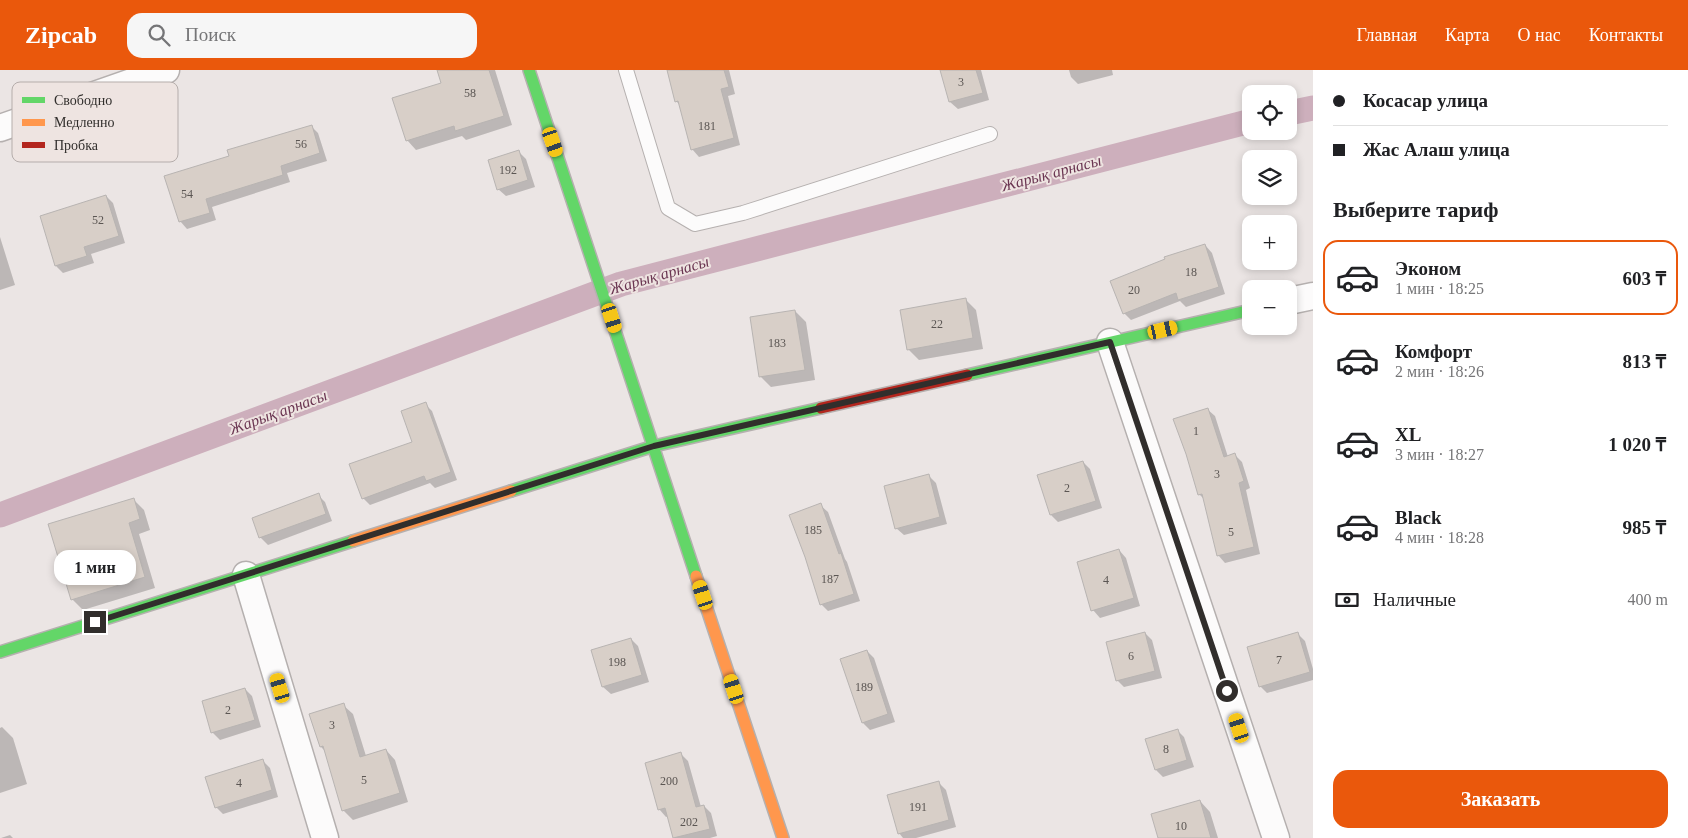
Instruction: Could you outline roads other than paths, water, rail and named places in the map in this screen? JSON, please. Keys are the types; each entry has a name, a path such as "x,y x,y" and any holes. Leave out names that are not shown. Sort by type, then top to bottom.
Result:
{"street":[{"path":"132,82 166,70"},
{"path":"529,70 783,838"},
{"path":"0,128 12,124"},
{"path":"1297,299 1313,296"},
{"path":"0,652 654,446 1242,312"},
{"path":"1110,342 1276,838"},
{"path":"246,575 324,838"}],"lane":[{"path":"626,70 668,208 695,224 743,213 990,134"}],"waterway":[{"name":"Жарық арнасы","path":"1297,111 1313,108"},
{"name":"Жарық арнасы","path":"0,515 621,284 1242,123"}]}
